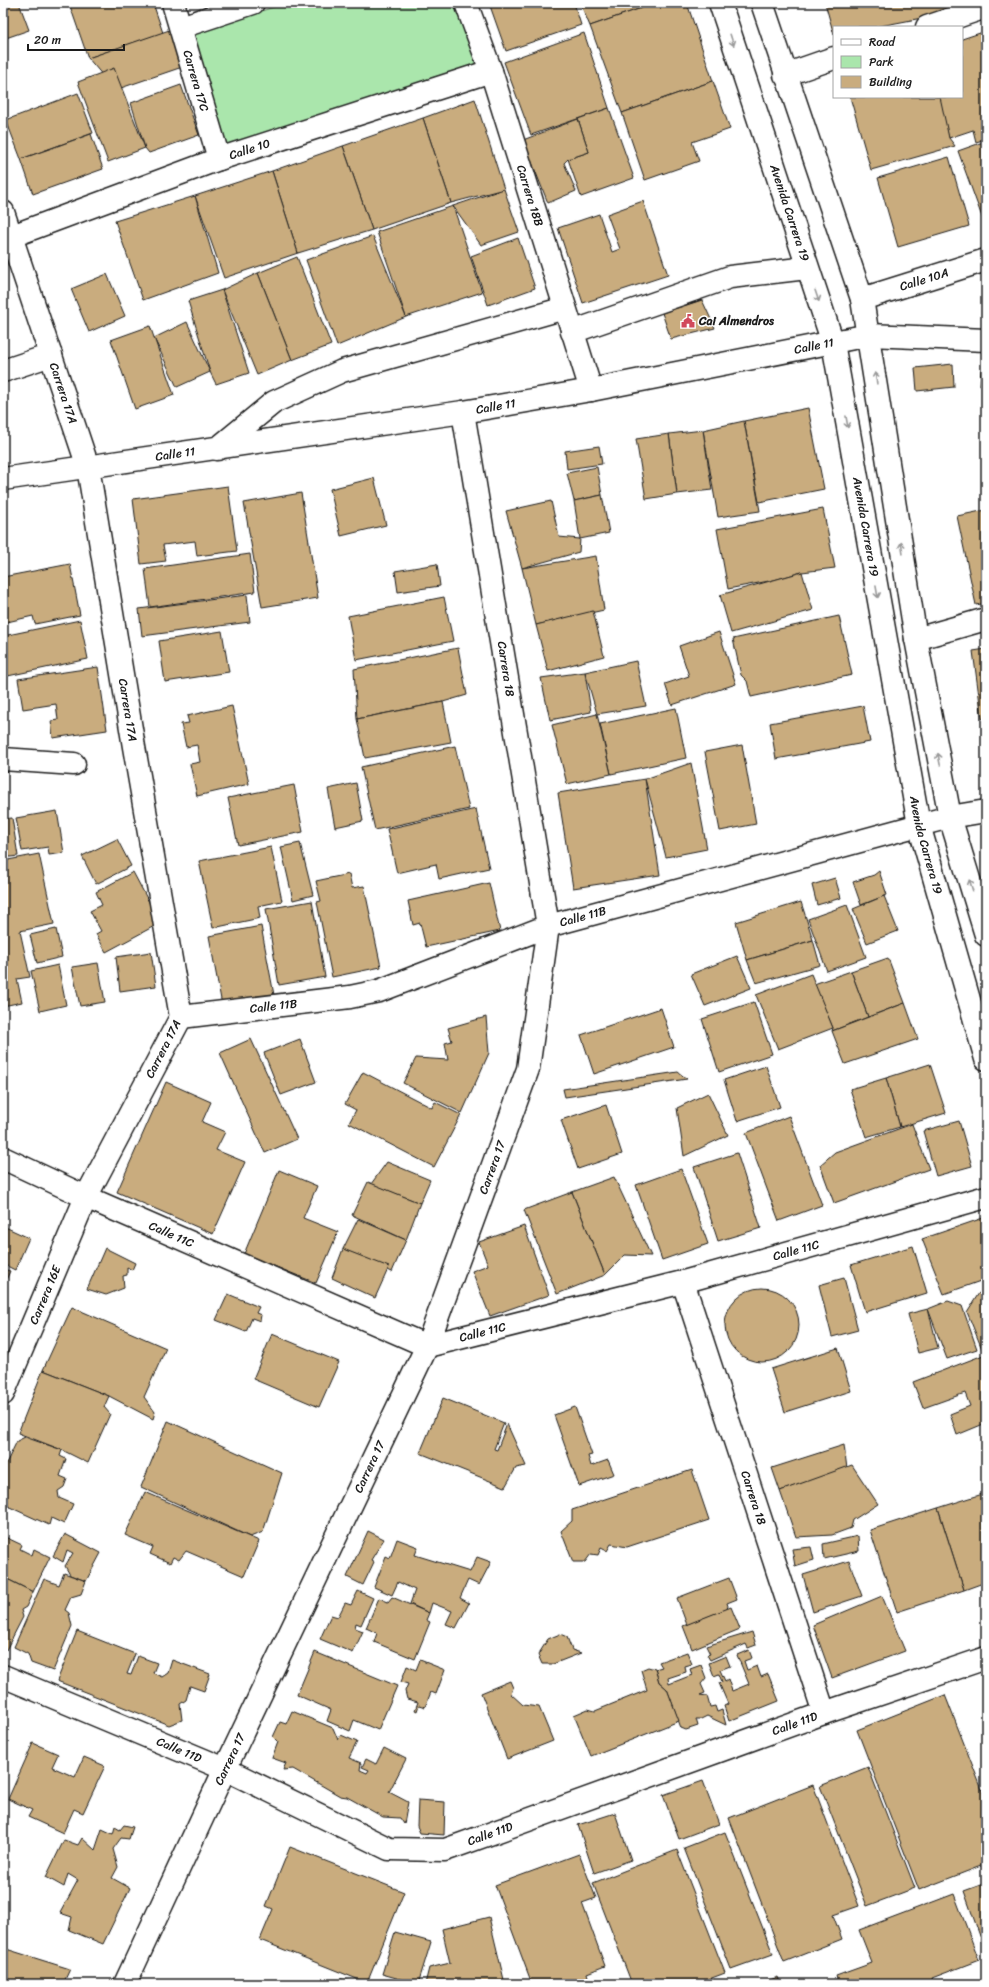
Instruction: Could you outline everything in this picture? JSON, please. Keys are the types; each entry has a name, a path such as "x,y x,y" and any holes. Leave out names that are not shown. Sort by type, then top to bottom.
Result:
{"street":[{"name":"Carrera 17C","path":"173,3 219,158"},
{"path":"181,27 253,3"},
{"name":"Carrera 18B","path":"466,3 491,71 591,390"},
{"name":"Avenida Carrera 19","path":"720,3 833,343 919,825 986,1059"},
{"path":"762,3 785,75 862,299 869,335 916,639 950,817 986,935"},
{"path":"930,26 986,7"},
{"path":"785,75 833,58"},
{"name":"Calle 10","path":"12,236 219,158 491,71"},
{"name":"Carrera 17A","path":"3,212 88,467 135,754 181,1017 86,1197"},
{"name":"Calle 10A","path":"862,299 986,260"},
{"path":"572,332 730,277 807,268"},
{"path":"217,448 274,402 342,370 565,308"},
{"name":"Calle 11","path":"3,479 463,412 591,390 869,335 986,340"},
{"path":"3,371 51,354"},
{"name":"Carrera 18","path":"463,412 548,926"},
{"path":"916,639 986,619"},
{"path":"3,759 74,764"},
{"name":"Calle 11B","path":"181,1017 350,997 379,991 548,926 919,825 950,817 986,811"},
{"name":"Carrera 17","path":"125,1984 225,1769 427,1346 528,1069 548,926"},
{"name":"Calle 11C","path":"3,1158 86,1197 427,1346 683,1282 986,1197"},
{"name":"Carrera 16E","path":"3,1394 86,1197"},
{"name":"Carrera 18","path":"683,1282 824,1713"},
{"name":"Calle 11D","path":"3,1676 225,1769 390,1848 445,1850 824,1713 986,1658"}],"green space":[{"path":"286,3 458,3 478,65 224,148 188,35"}],"building":[{"path":"3,3 19,3 29,30 3,39"},
{"path":"69,3 153,3 163,33 88,58"},
{"path":"489,3 574,3 581,25 506,51"},
{"path":"580,3 656,3 590,26"},
{"path":"656,3 687,3 713,81 622,113 590,26"},
{"path":"825,3 944,3 948,13 880,26 833,26 833,31"},
{"path":"178,27 191,64 115,90 88,58"},
{"path":"986,31 986,139 976,142 973,130 949,138 936,98 963,98 963,39"},
{"path":"584,33 609,108 531,135 504,62"},
{"path":"114,68 145,148 108,162 78,82"},
{"path":"713,81 730,129 692,142 699,161 645,180 622,113"},
{"path":"181,85 199,135 149,153 145,148 131,103"},
{"path":"78,93 93,133 21,159 6,120"},
{"path":"850,98 940,98 949,138 955,146 871,170"},
{"path":"475,99 504,189 451,203 423,118"},
{"path":"609,108 634,178 581,197 568,159 589,152 578,119"},
{"path":"423,118 451,203 372,230 343,146"},
{"path":"578,119 589,152 568,159 564,163 576,191 548,203 523,140"},
{"path":"91,134 103,169 33,194 21,159"},
{"path":"986,141 986,228 958,151"},
{"path":"343,146 372,230 298,253 272,171"},
{"path":"949,157 969,226 898,247 878,178"},
{"path":"272,171 298,253 224,278 195,196"},
{"path":"504,189 519,232 481,245 453,206"},
{"path":"195,196 218,273 143,300 115,221"},
{"path":"643,201 668,275 583,303 558,228 599,214 612,252 620,249 607,214"},
{"path":"453,206 482,292 406,317 377,232"},
{"path":"373,236 406,317 337,346 306,260"},
{"path":"518,238 535,288 488,305 471,256"},
{"path":"297,257 331,345 292,360 258,273"},
{"path":"258,273 292,360 257,375 222,290"},
{"path":"107,274 125,316 89,332 71,289"},
{"path":"222,290 249,373 216,384 210,372 188,301"},
{"name":"Cai Almendros","path":"702,300 715,328 671,339 662,313"},
{"path":"187,322 210,372 177,387 154,338"},
{"path":"150,326 174,395 135,409 111,340"},
{"path":"953,364 954,387 917,391 915,368"},
{"path":"981,370 986,370 986,385 980,385"},
{"path":"808,408 824,489 759,502 744,421"},
{"path":"744,421 760,511 718,517 703,430"},
{"path":"703,430 712,490 677,494 669,434"},
{"path":"669,434 677,494 646,499 636,439"},
{"path":"599,446 602,464 567,469 565,451"},
{"path":"597,467 602,495 574,501 567,473"},
{"path":"374,478 386,525 341,536 330,489"},
{"path":"228,486 237,551 197,556 195,541 163,545 166,561 141,564 133,499"},
{"path":"301,493 318,598 262,607 244,503"},
{"path":"602,495 609,533 580,539 574,501"},
{"path":"551,501 559,537 580,539 579,552 522,568 506,511"},
{"path":"823,509 835,568 802,572 774,580 728,589 717,529"},
{"path":"986,510 986,603 976,605 957,516"},
{"path":"250,554 255,592 150,607 145,569"},
{"path":"596,556 604,610 536,625 522,568"},
{"path":"70,564 80,615 35,624 33,616 3,623 3,577"},
{"path":"437,564 440,586 398,592 395,571"},
{"path":"802,572 813,610 731,633 720,595"},
{"path":"247,595 250,622 142,636 139,609"},
{"path":"444,597 453,641 356,660 348,616"},
{"path":"593,611 604,656 548,671 536,625"},
{"path":"839,616 852,675 751,697 747,681 741,675 733,639"},
{"path":"80,620 88,659 3,677 3,636"},
{"path":"222,631 229,672 165,682 159,641"},
{"path":"719,632 736,684 672,705 665,684 689,676 679,646"},
{"path":"458,648 467,695 443,702 357,719 354,669"},
{"path":"986,649 986,718 982,719 973,651"},
{"path":"636,661 646,706 597,714 585,672"},
{"path":"98,667 107,730 53,738 51,721 58,720 56,704 23,709 18,679"},
{"path":"585,672 591,712 550,720 541,678"},
{"path":"443,702 451,742 365,758 357,719"},
{"path":"232,706 249,784 197,796 190,764 200,762 197,745 186,747 181,724 189,723 187,716"},
{"path":"863,706 870,742 776,759 770,723"},
{"path":"676,708 686,758 611,774 600,724"},
{"path":"597,714 611,774 567,784 552,725"},
{"path":"742,745 756,824 720,831 705,752"},
{"path":"455,746 469,809 375,830 361,767"},
{"path":"691,763 707,849 666,857 645,779"},
{"path":"645,779 660,875 573,888 558,793"},
{"path":"356,783 363,821 335,827 328,789"},
{"path":"294,785 303,832 238,845 228,798"},
{"path":"476,809 489,868 439,879 436,864 397,873 387,829"},
{"path":"57,811 64,853 49,855 48,847 22,851 16,818"},
{"path":"12,818 18,856 3,858 3,819"},
{"path":"117,839 131,866 96,884 82,856"},
{"path":"300,843 313,895 293,900 281,847"},
{"path":"271,847 282,901 258,906 260,918 213,928 199,861"},
{"path":"39,854 54,924 20,931 30,977 17,979 22,1002 3,1006 3,861"},
{"path":"879,871 887,895 861,905 853,882 874,875"},
{"path":"133,872 160,923 106,952 96,934 101,931 90,911 102,905 96,892"},
{"path":"349,874 352,888 364,886 381,967 332,977 317,902 321,901 316,881"},
{"path":"835,878 841,898 817,905 812,885"},
{"path":"489,883 500,931 426,947 420,923 413,925 408,901"},
{"path":"884,896 898,931 867,943 853,909"},
{"path":"312,901 325,977 279,985 266,909"},
{"path":"801,902 813,940 747,960 736,922"},
{"path":"847,905 866,957 827,971 808,919"},
{"path":"261,926 274,995 222,1005 209,936"},
{"path":"56,929 62,957 37,963 30,935"},
{"path":"813,940 820,965 756,983 747,960"},
{"path":"151,952 156,986 120,991 116,957"},
{"path":"737,956 751,988 705,1006 691,974"},
{"path":"888,958 905,1003 868,1017 851,971"},
{"path":"98,963 105,1002 80,1006 72,967"},
{"path":"58,965 66,1005 40,1011 31,971"},
{"path":"851,971 868,1017 832,1031 833,1028 814,984"},
{"path":"811,974 833,1028 778,1049 756,995"},
{"path":"754,1002 772,1054 719,1072 702,1019"},
{"path":"905,1003 918,1039 845,1064 832,1031"},
{"path":"661,1008 674,1047 594,1074 581,1035"},
{"path":"486,1017 489,1053 462,1113 403,1083 416,1058 448,1060 445,1043 452,1041 448,1028"},
{"path":"251,1039 297,1139 265,1153 220,1053"},
{"path":"300,1039 316,1082 281,1095 264,1053"},
{"path":"930,1064 946,1113 900,1127 886,1078"},
{"path":"766,1066 780,1107 737,1121 724,1080"},
{"path":"363,1072 432,1108 435,1102 461,1115 434,1167 349,1123 356,1110 345,1104"},
{"path":"678,1072 687,1079 565,1097 563,1089"},
{"path":"886,1078 900,1127 866,1137 850,1089"},
{"path":"166,1082 211,1102 202,1122 225,1132 216,1150 245,1162 213,1234 117,1192"},
{"path":"708,1093 728,1135 684,1156 677,1108"},
{"path":"606,1105 622,1154 578,1169 561,1120"},
{"path":"789,1116 822,1205 779,1221 746,1133"},
{"path":"959,1121 972,1166 936,1176 923,1131"},
{"path":"912,1124 929,1169 834,1203 820,1165 835,1152"},
{"path":"737,1153 761,1228 718,1241 694,1167"},
{"path":"387,1162 430,1180 420,1203 371,1184"},
{"path":"681,1169 708,1244 662,1260 636,1185"},
{"path":"279,1170 317,1186 303,1218 338,1232 316,1283 244,1254"},
{"path":"614,1177 651,1256 625,1255 605,1275 572,1192"},
{"path":"368,1182 420,1203 406,1240 352,1215"},
{"path":"572,1192 605,1275 557,1294 524,1210"},
{"path":"986,1217 986,1279 944,1294 922,1239"},
{"path":"358,1219 406,1240 392,1272 343,1249"},
{"path":"3,1226 29,1238 15,1270 3,1264"},
{"path":"524,1226 549,1295 490,1316 472,1271 488,1265 479,1242"},
{"path":"913,1246 927,1293 865,1312 851,1265"},
{"path":"105,1248 135,1263 132,1270 127,1267 127,1275 123,1276 124,1288 106,1295 87,1289"},
{"path":"343,1249 389,1267 375,1298 332,1278"},
{"path":"3,1269 10,1271 3,1287"},
{"path":"844,1278 858,1330 832,1337 819,1285"},
{"path":"762,1288 776,1291 788,1299 796,1311 799,1325 796,1339 788,1351 776,1359 762,1362 748,1359 736,1351 728,1339 725,1325 728,1311 736,1299 748,1291"},
{"path":"986,1290 986,1348 982,1349 967,1312 979,1293"},
{"path":"228,1294 259,1307 256,1313 261,1315 260,1321 252,1318 246,1332 216,1320"},
{"path":"948,1301 962,1306 977,1349 947,1359 928,1309"},
{"path":"72,1307 166,1348 144,1397 155,1412 153,1419 109,1396 43,1370"},
{"path":"928,1309 938,1348 918,1353 908,1314"},
{"path":"272,1334 339,1362 319,1407 253,1379"},
{"path":"838,1348 851,1391 785,1412 771,1369"},
{"path":"986,1354 986,1423 957,1435 950,1414 970,1406 965,1393 923,1408 913,1382"},
{"path":"43,1370 109,1396 104,1407 110,1414 88,1463 62,1450 18,1433"},
{"path":"443,1398 504,1423 494,1449 497,1450 507,1424 526,1466 516,1468 505,1487 420,1453"},
{"path":"575,1407 592,1455 588,1456 591,1466 608,1460 614,1474 579,1486 554,1415"},
{"path":"168,1421 282,1473 263,1532 250,1537 141,1487"},
{"path":"25,1437 62,1450 60,1456 66,1459 60,1476 67,1479 64,1487 58,1491 59,1498 73,1504 64,1524 51,1518 49,1525 3,1504 3,1470 17,1441"},
{"path":"844,1445 847,1469 780,1491 772,1468"},
{"path":"852,1465 878,1504 853,1520 851,1528 832,1535 796,1537 780,1491"},
{"path":"692,1470 709,1520 627,1547 611,1544 607,1551 601,1548 598,1555 591,1554 585,1562 573,1562 561,1531 572,1521 572,1510"},
{"path":"145,1492 259,1541 244,1576 186,1551 179,1560 173,1557 170,1563 150,1554 153,1547 125,1535"},
{"path":"986,1493 986,1582 964,1590 938,1508"},
{"path":"938,1508 964,1590 897,1612 870,1530"},
{"path":"368,1531 384,1539 371,1560 374,1562 363,1585 347,1577"},
{"path":"65,1534 101,1553 86,1581 70,1575 65,1566 73,1553 67,1550 63,1562 53,1556"},
{"path":"3,1536 22,1545 20,1549 32,1555 34,1549 50,1557 33,1592 3,1577"},
{"path":"858,1536 859,1551 824,1559 823,1544"},
{"path":"397,1539 418,1547 415,1555 470,1572 477,1557 491,1562 479,1585 468,1580 460,1598 469,1603 456,1628 446,1624 452,1611 432,1603 429,1613 410,1604 415,1590 398,1582 392,1595 374,1587 386,1556 390,1558"},
{"path":"811,1547 814,1560 795,1566 792,1549"},
{"path":"849,1561 862,1596 813,1612 803,1575"},
{"path":"64,1573 86,1581 81,1594 71,1597 65,1610 69,1613 72,1626 53,1671 31,1663 28,1654 14,1647 44,1579 59,1585"},
{"path":"3,1577 33,1592 26,1607 21,1610 23,1617 6,1650 3,1648"},
{"path":"729,1578 737,1599 727,1603 727,1609 687,1625 677,1598"},
{"path":"358,1591 373,1598 361,1625 356,1623 355,1628 363,1631 353,1653 320,1639 331,1615 338,1617 345,1603 351,1605"},
{"path":"882,1596 905,1651 832,1678 813,1625"},
{"path":"392,1597 429,1613 426,1620 430,1622 415,1659 374,1642 377,1633 366,1628 379,1598 388,1602"},
{"path":"731,1607 740,1629 692,1649 683,1626"},
{"path":"77,1631 135,1654 127,1674 131,1675 138,1656 157,1663 153,1673 162,1677 168,1673 172,1660 210,1674 204,1691 190,1686 186,1700 180,1704 182,1720 169,1725 57,1681"},
{"path":"752,1632 756,1645 748,1648 746,1644 710,1660 707,1655 710,1654 706,1646"},
{"path":"560,1634 567,1637 572,1650 581,1653 553,1664 542,1664 538,1655 548,1639"},
{"path":"749,1650 752,1658 744,1661 747,1670 757,1666 761,1677 768,1674 779,1701 729,1721 724,1706 728,1704 719,1683 722,1682 719,1674 714,1676 709,1663 726,1656 730,1666 720,1670 725,1681 728,1679 732,1691 749,1684 737,1655"},
{"path":"315,1652 397,1686 378,1730 354,1720 350,1731 327,1721 331,1710 297,1695"},
{"path":"687,1652 692,1664 685,1666 686,1672 668,1678 669,1684 692,1675 690,1669 701,1665 706,1678 701,1684 705,1693 700,1695 707,1696 710,1707 715,1706 717,1712 722,1710 726,1725 707,1716 701,1719 696,1719 698,1726 686,1730 681,1728 667,1689 659,1682 655,1669 662,1667 659,1662"},
{"path":"420,1660 445,1670 436,1694 431,1692 425,1707 419,1705 417,1711 415,1710 418,1702 407,1699 405,1691 408,1684 401,1682 407,1666 416,1670"},
{"path":"648,1667 655,1669 659,1682 667,1689 679,1721 591,1756 574,1715 588,1709 595,1711 647,1690 641,1670"},
{"path":"510,1681 513,1688 511,1694 523,1705 539,1707 553,1741 507,1759 481,1693"},
{"path":"945,1695 986,1800 986,1864 919,1890 857,1730"},
{"path":"292,1711 333,1728 338,1740 341,1735 357,1742 349,1758 361,1763 360,1770 367,1773 369,1770 362,1767 366,1759 376,1764 384,1748 406,1759 389,1792 408,1802 404,1824 400,1818 383,1817 347,1797 340,1796 293,1769 283,1770 286,1763 272,1758 278,1742 273,1737 280,1722 286,1724"},
{"path":"33,1743 58,1754 52,1767 75,1777 84,1757 105,1766 83,1813 74,1809 63,1833 28,1817 32,1810 8,1799"},
{"path":"868,1767 915,1888 867,1906 820,1786"},
{"path":"703,1781 719,1824 679,1839 663,1795"},
{"path":"813,1785 859,1906 833,1915 842,1939 784,1962 729,1818"},
{"path":"418,1800 445,1802 444,1835 420,1833 417,1826"},
{"path":"615,1813 631,1860 594,1873 578,1825"},
{"path":"124,1825 133,1827 129,1839 121,1838 113,1849 118,1867 112,1878 130,1888 103,1944 69,1930 72,1917 60,1913 78,1880 68,1874 64,1887 46,1877 64,1840 78,1845 82,1838 95,1850 102,1829 113,1834 115,1827 120,1830"},
{"path":"725,1832 773,1954 731,1969 684,1848"},
{"path":"290,1847 404,1892 367,1983 260,1940 273,1909 266,1906"},
{"path":"677,1850 725,1973 696,1984 632,1984 593,1883"},
{"path":"579,1854 596,1898 582,1903 605,1966 587,1973 590,1984 532,1984 495,1885"},
{"path":"986,1883 986,1953 964,1891"},
{"path":"954,1894 979,1960 932,1978 934,1984 839,1984 836,1976 872,1963 859,1930"},
{"path":"489,1917 505,1984 425,1984 429,1968 450,1963 442,1929"},
{"path":"395,1932 431,1942 418,1984 382,1974"},
{"path":"3,1948 70,1969 63,1984 3,1984"},
{"path":"778,1977 781,1984 758,1984"},
{"path":"341,1979 362,1984 340,1984"}],"place":[{"name":"Cai Almendros","path":"688,321"}]}
